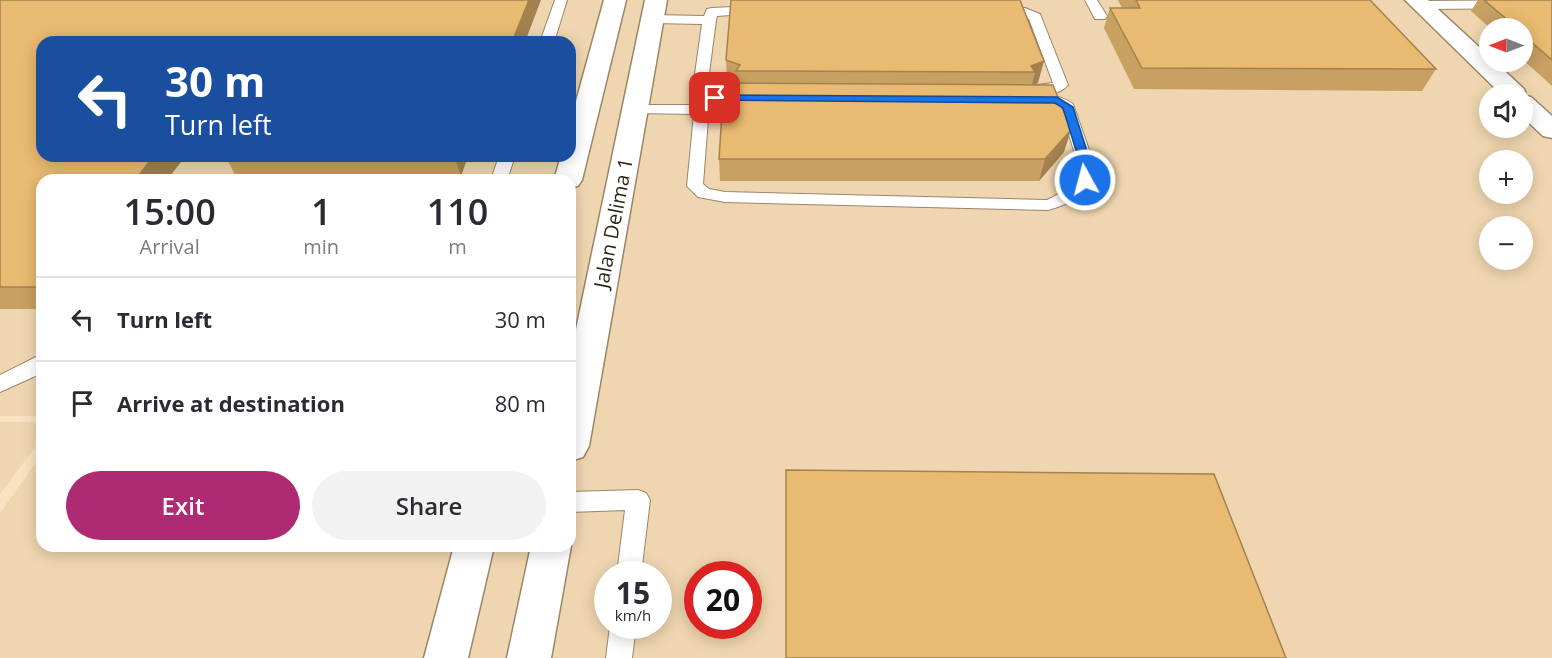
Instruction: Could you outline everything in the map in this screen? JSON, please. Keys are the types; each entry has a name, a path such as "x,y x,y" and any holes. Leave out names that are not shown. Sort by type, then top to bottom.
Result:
{"street":[{"path":"576,149 615,0"},
{"path":"1418,2 1504,84"},
{"name":"Jalan Delima 1","path":"576,415 655,10"},
{"path":"1533,112 1552,130"},
{"path":"446,658 472,552"},
{"path":"529,658 550,552"}],"lane":[{"path":"549,36 561,0"},
{"path":"1091,0 1100,16"},
{"path":"1418,2 1552,4"},
{"path":"655,10 709,20"},
{"path":"768,10 721,10 712,12 709,20 701,81 703,85 709,88 759,93 708,100 702,105 695,186 704,193 725,197 1048,205 1075,192 1085,180 1088,170 1068,107 1057,100 1019,94 1052,90 1061,85 1035,16 1025,12 990,11"},
{"path":"636,109 702,110"},
{"path":"0,384 36,367"},
{"path":"576,502 638,500 631,561"},
{"path":"619,658 621,639"}],"shaded area":[{"path":"0,0 1552,0 1552,658 0,658 0,513 36,462 36,552 576,552 576,174 36,174 36,416 0,416"},
{"path":"0,422 36,422 36,446 0,494"}],"building":[{"path":"0,0 529,0 514,36 36,36 36,162 149,162 140,174 36,174 36,287 0,287"},
{"path":"731,0 1020,0 1044,61 1031,66 1035,72 736,71 740,65 726,60"},
{"path":"1136,0 1370,0 1436,69 1142,68 1110,8 1140,8"},
{"path":"1484,0 1552,0 1552,60 1533,44 1533,18 1505,18"},
{"path":"724,83 1053,85 1071,130 1045,159 719,159"},
{"path":"786,470 1214,474 1286,658 786,658"}],"route":[{"path":"715,98 1057,100 1068,107 1088,170 1085,180"}]}
